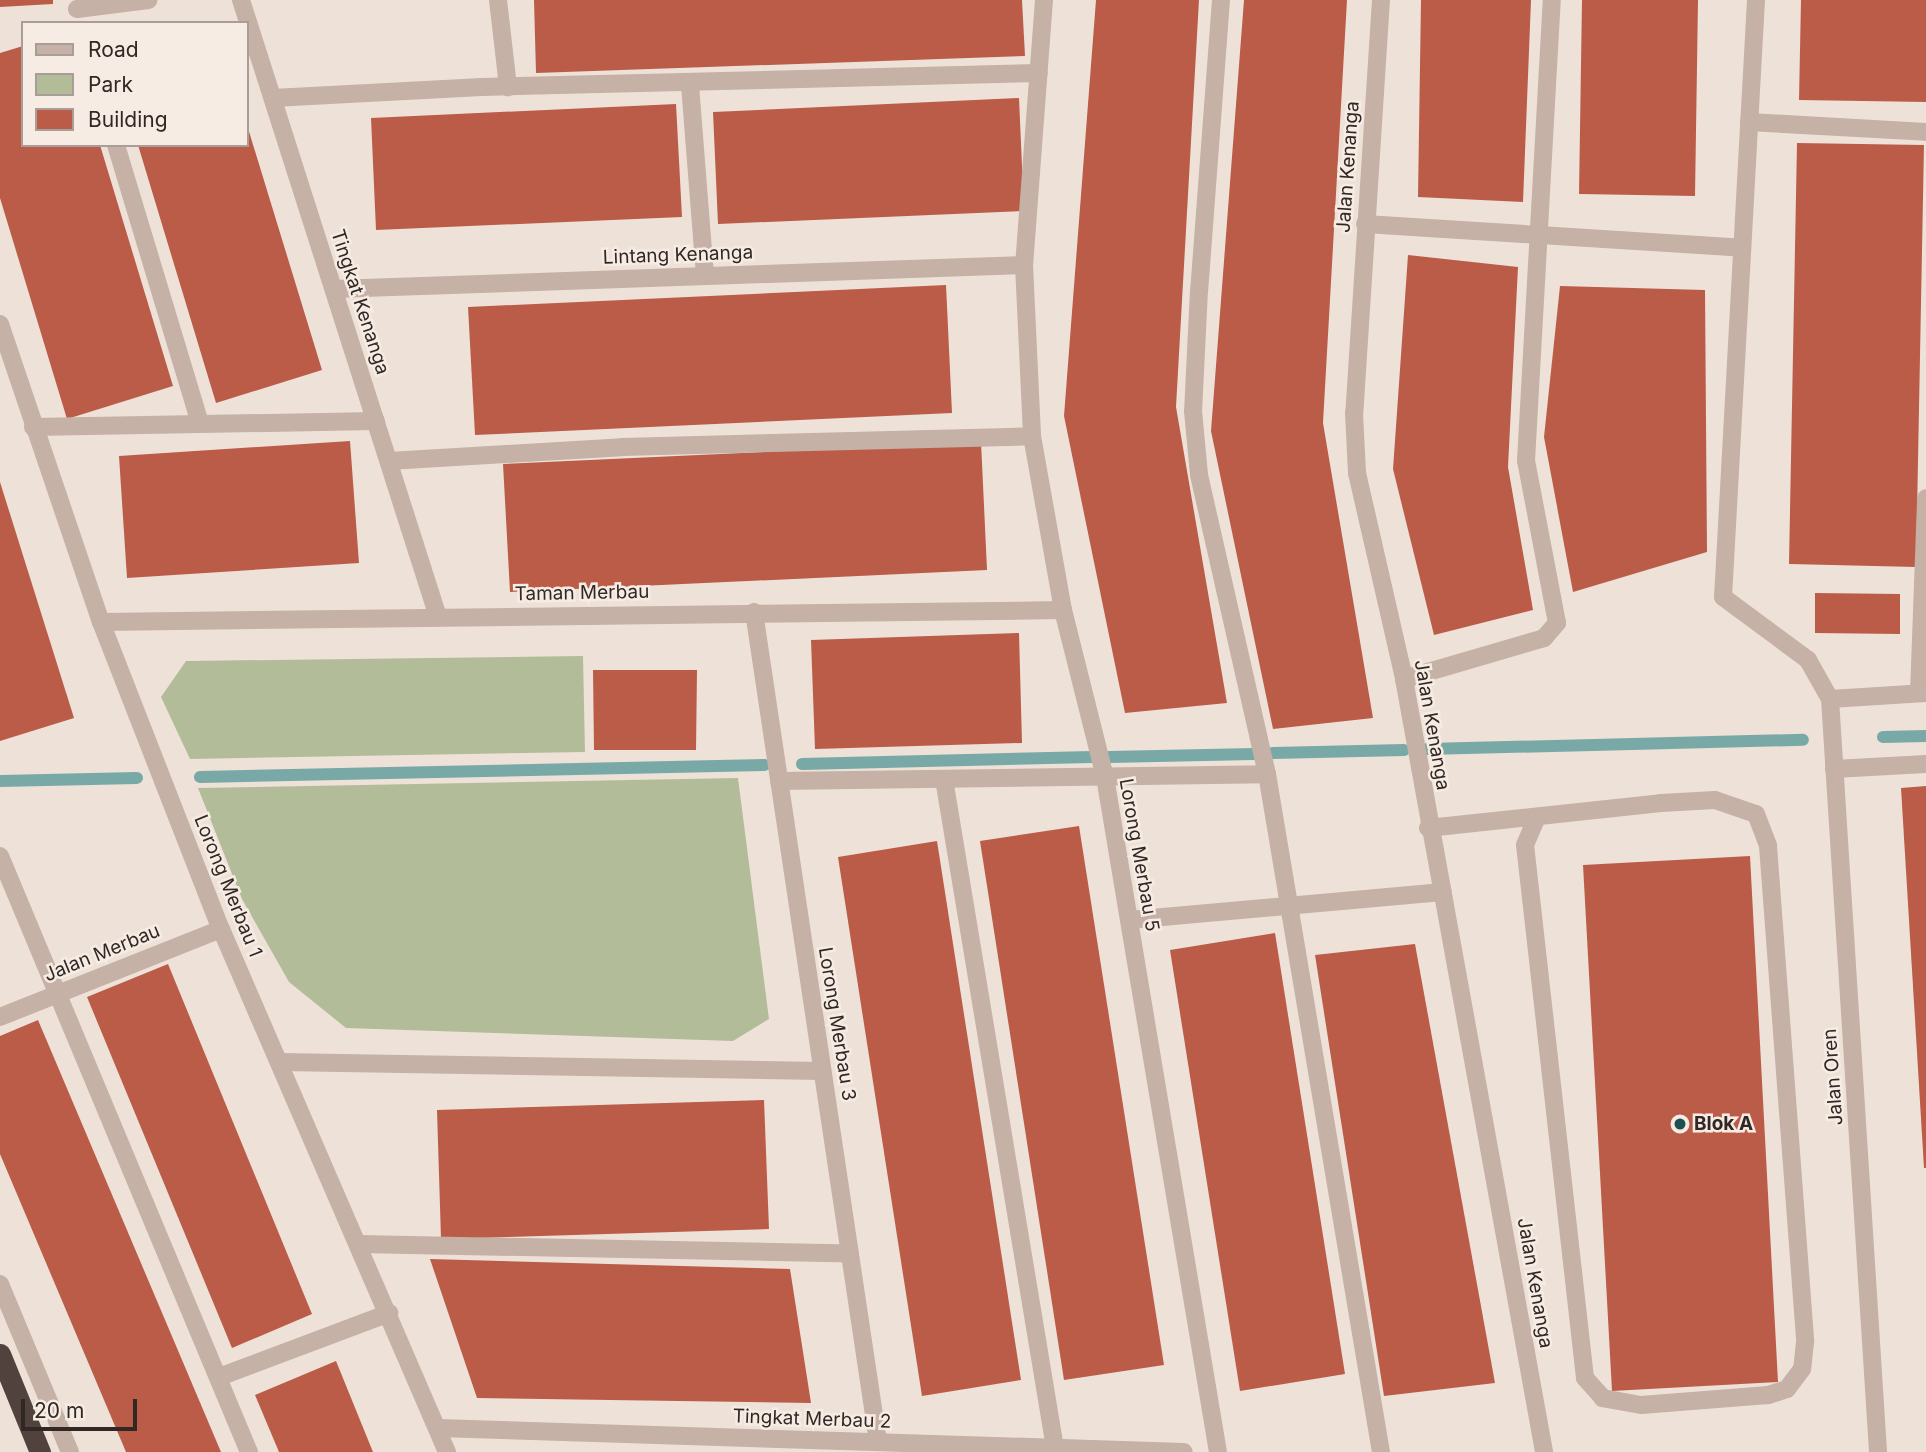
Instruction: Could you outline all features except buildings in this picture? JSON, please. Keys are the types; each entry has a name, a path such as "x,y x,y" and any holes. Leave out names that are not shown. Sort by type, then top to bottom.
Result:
{"highway":[{"path":"0,1354 40,1452"}],"street":[{"path":"78,11 148,0"},
{"name":"Tingkat Kenanga","path":"241,0 248,21"},
{"path":"498,0 508,87"},
{"name":"Lorong Merbau 5","path":"1044,0 1024,265 1032,436 1063,610 1105,777 1217,1452"},
{"path":"1221,0 1193,411 1199,475 1267,774 1381,1452"},
{"name":"Jalan Kenanga","path":"1381,0 1353,413 1357,473 1404,678 1428,828 1443,892 1544,1452"},
{"path":"1404,678 1544,638 1557,623 1526,461 1552,0"},
{"path":"1756,0 1723,597 1808,660 1830,699 1922,693 1926,498"},
{"name":"Tingkat Kenanga","path":"248,21 438,617"},
{"path":"273,98 508,87 690,85 1038,73"},
{"path":"690,85 705,275"},
{"path":"1749,122 1926,132"},
{"path":"117,147 200,423"},
{"path":"1365,224 1742,248"},
{"name":"Lintang Kenanga","path":"334,289 1024,265"},
{"name":"Lorong Merbau 1","path":"0,325 101,622 221,929 447,1452"},
{"path":"33,426 376,421"},
{"path":"389,461 622,447 1032,436"},
{"name":"Taman Merbau","path":"101,622 1063,610"},
{"name":"Lorong Merbau 3","path":"754,612 878,1442"},
{"name":"Jalan Oren","path":"1830,699 1878,1452"},
{"path":"1834,769 1926,764"},
{"path":"779,780 1267,774"},
{"path":"944,779 1055,1448"},
{"path":"1428,828 1537,817 1715,800 1756,814 1768,846 1804,1342 1802,1369 1787,1389 1768,1395 1640,1405 1603,1398 1585,1378 1525,845 1537,817"},
{"path":"0,856 249,1452"},
{"path":"1129,920 1443,892"},
{"name":"Jalan Merbau","path":"0,1017 221,929"},
{"path":"280,1062 822,1071"},
{"path":"359,1244 850,1253"},
{"path":"0,1284 70,1452"},
{"path":"219,1377 389,1314"},
{"name":"Tingkat Merbau 2","path":"438,1428 878,1442 979,1449 1055,1448 1184,1452"}],"green space":[{"path":"583,656 585,752 190,759 161,697 186,661"},
{"path":"738,778 769,1019 733,1041 346,1028 289,982 242,899 198,788"}],"waterway":[{"path":"1883,737 1926,736"},
{"path":"1427,749 1803,740"},
{"path":"1273,753 1404,750"},
{"path":"1109,757 1254,754"},
{"path":"802,764 1092,757"},
{"path":"200,777 765,765"},
{"path":"0,781 137,778"}],"place":[{"name":"Blok A","path":"1680,1124"}]}
